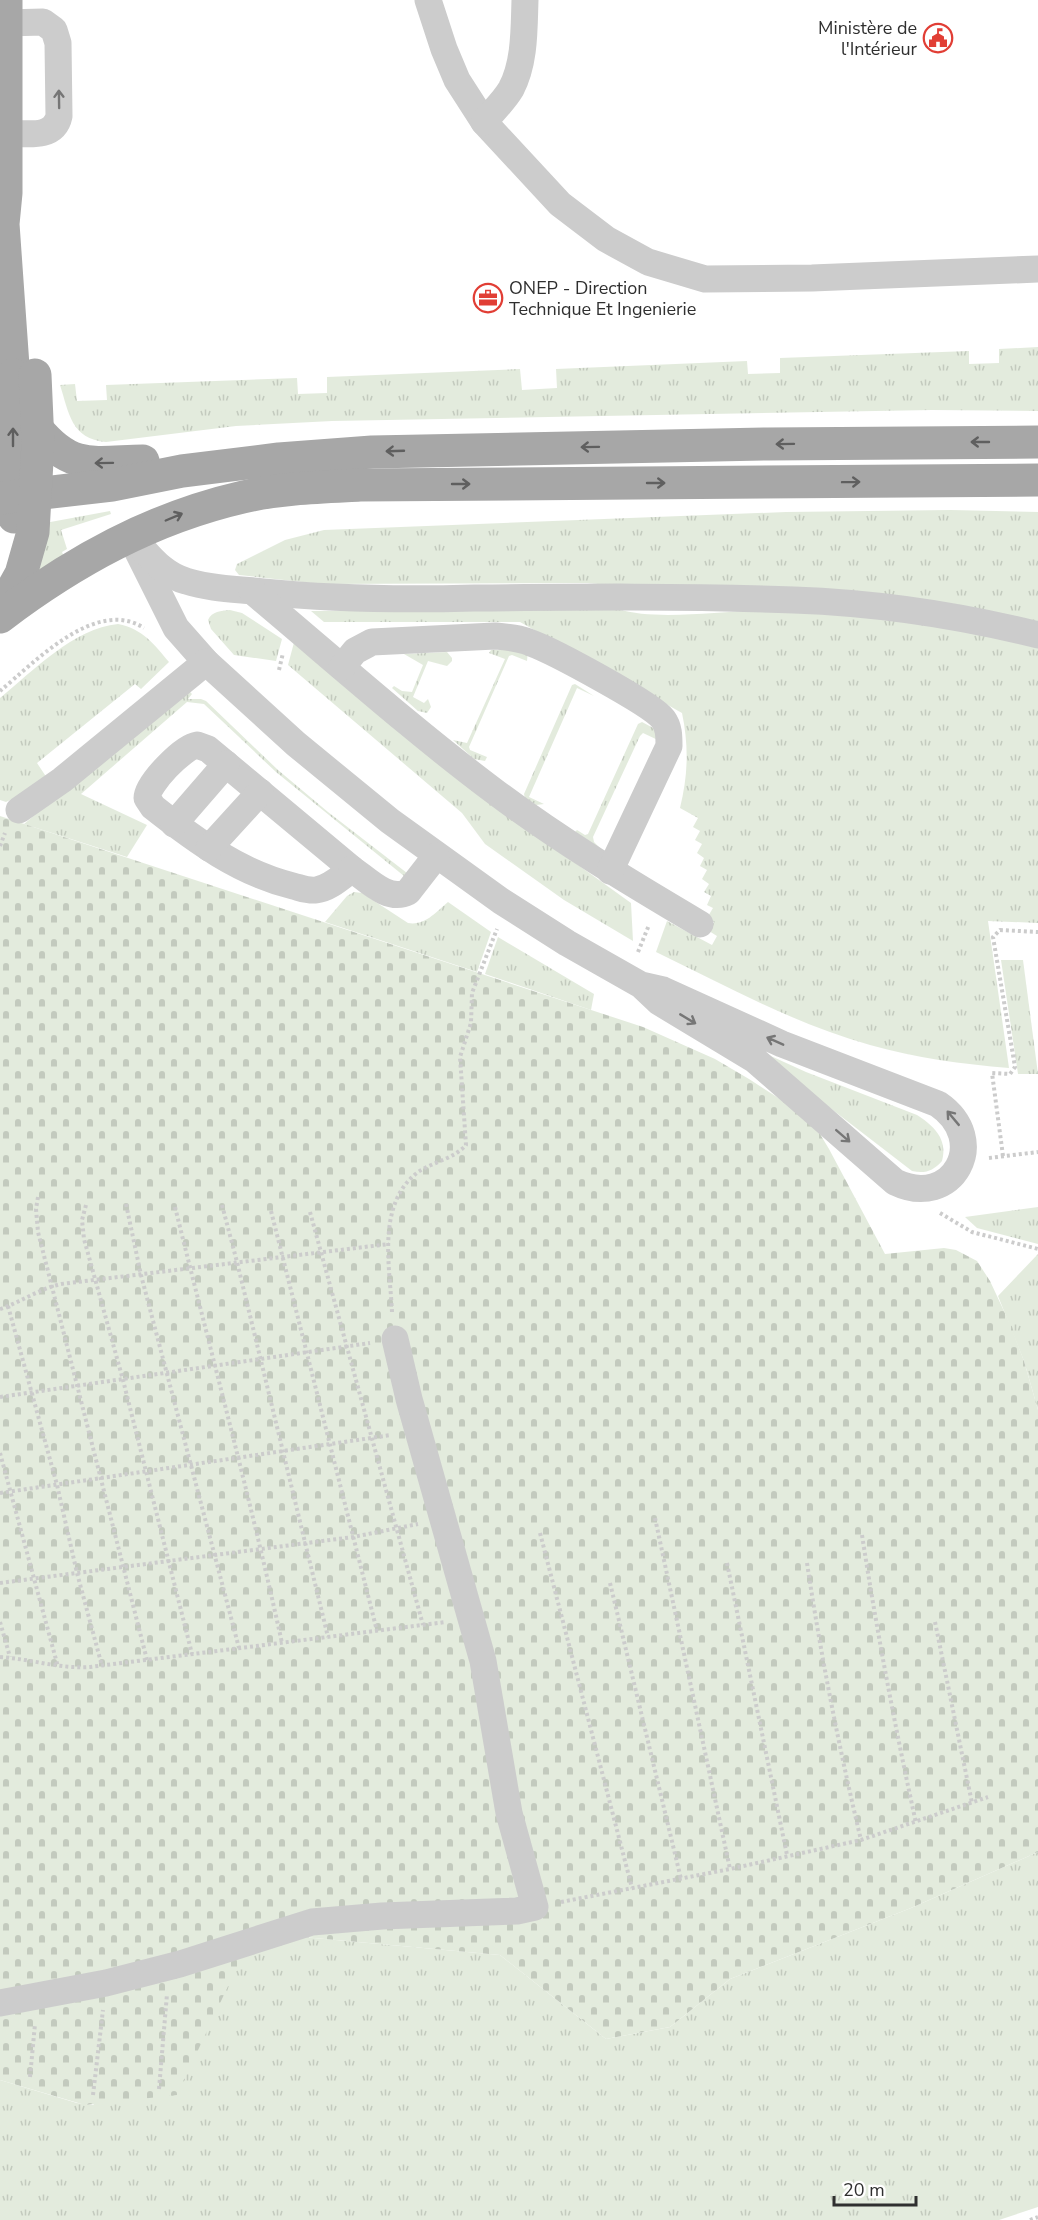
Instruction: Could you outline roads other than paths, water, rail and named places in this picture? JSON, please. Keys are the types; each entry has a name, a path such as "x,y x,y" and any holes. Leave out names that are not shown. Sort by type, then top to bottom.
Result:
{"main road":[{"path":"0,583 11,550 17,505 24,371 18,224 6,193 6,12"},
{"path":"0,612 12,593 24,564 33,532 17,505 38,430 24,371"},
{"path":"38,430 58,451 81,461 105,463 147,461 182,471"},
{"path":"17,505 182,471 279,459 372,452 734,444 1038,442"},
{"path":"0,617 39,587 83,560 130,536 188,511 245,496 302,488 360,485 1038,480"}],"lane":[{"path":"428,0 457,80 484,122 560,204 606,239 648,262 705,279 771,279 1038,269"},
{"path":"484,122 512,87 523,46 525,0"},
{"path":"6,12 43,22 54,30 58,43 59,116 58,122 48,132 6,134"},
{"path":"130,536 159,567 185,581 252,591 366,598 595,597 834,602 945,615 1038,635"},
{"path":"130,536 176,628 206,662 296,744 358,796 436,856 567,943 641,985 659,1002 755,1060 896,1182 907,1187 921,1189 934,1187 946,1182 961,1161 964,1141 958,1122 938,1104 799,1051 663,990 641,985"},
{"path":"252,591 486,785 610,871 700,924"},
{"path":"342,667 355,651 382,640 495,636 512,638 531,643 555,654 655,711 667,726 669,746 610,871"},
{"path":"19,810 62,780 206,662"},
{"path":"351,869 329,885 310,890 258,874 209,849 174,824 149,803 147,792 181,753 191,746 203,746 351,869 389,894 402,895 408,892 436,856"},
{"path":"174,824 226,764"},
{"path":"209,849 260,792"},
{"path":"0,2003 106,1983 200,1959 288,1928 312,1922 382,1916 517,1911 535,1907 513,1831 483,1661 401,1369 395,1339"}],"place":[{"name":"Ministère de l'Intérieur","path":"938,38"},
{"name":"ONEP - Direction Technique Et Ingenierie","path":"488,298"}]}
